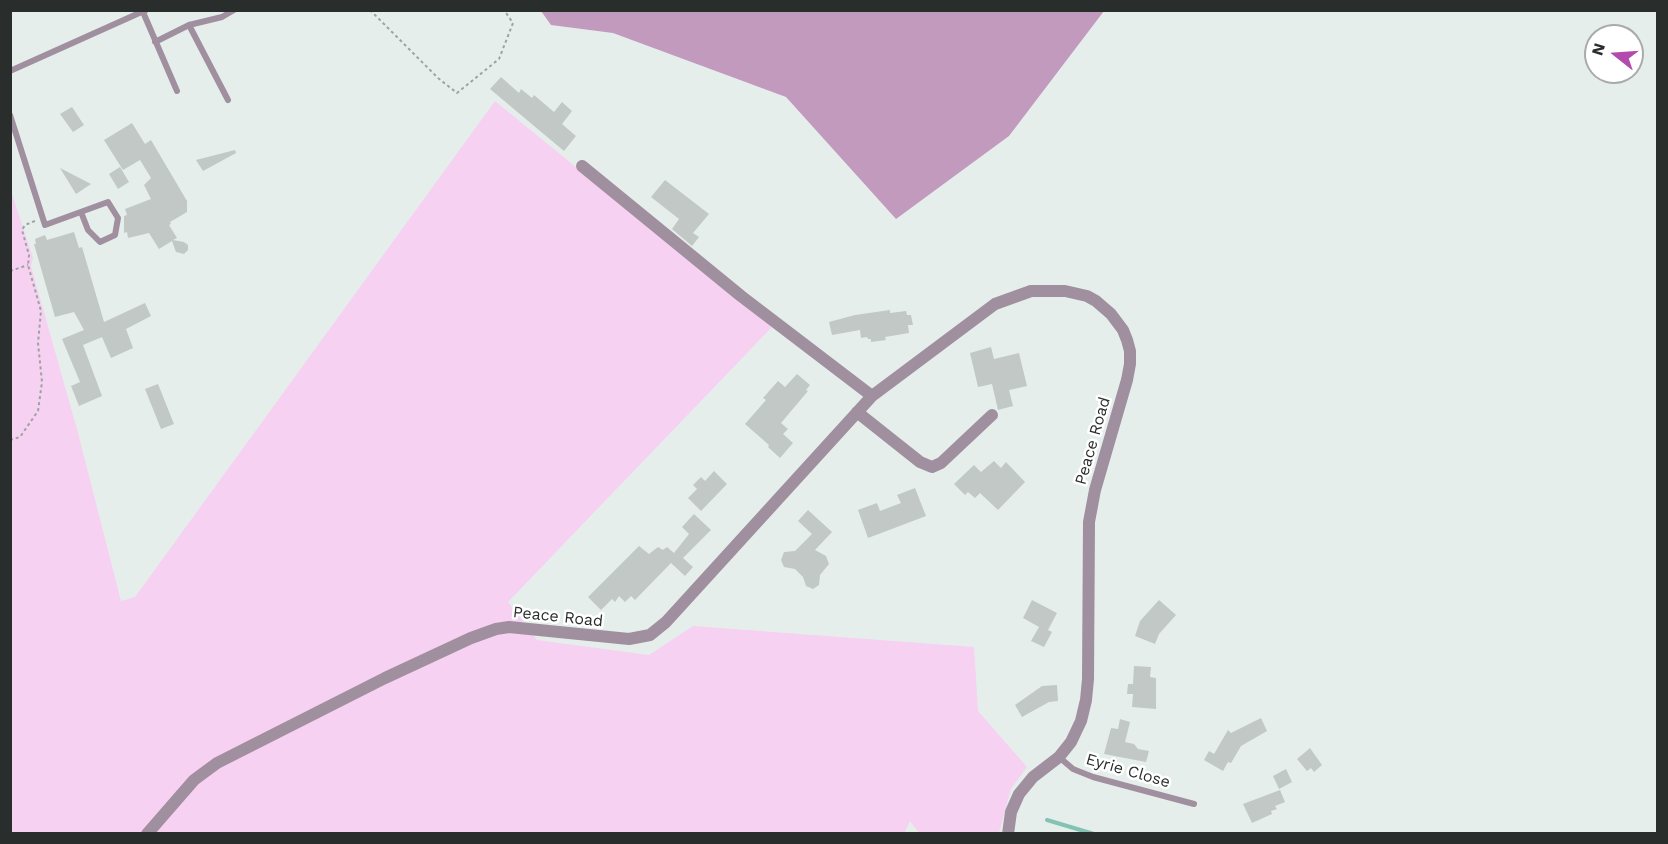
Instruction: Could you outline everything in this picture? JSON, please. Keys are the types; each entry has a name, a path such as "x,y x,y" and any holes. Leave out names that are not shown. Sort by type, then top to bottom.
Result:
{"street":[{"path":"582,166 741,296 872,396"},
{"name":"Peace Road","path":"147,834 194,780 218,763 385,678 471,638 508,627 628,639 651,635 674,614 872,396 995,304 1031,291 1065,291 1087,296 1096,301 1111,314 1123,330 1130,351 1127,380 1095,490 1089,522 1086,700 1076,732 1059,757 1033,777 1019,794 1011,812 1008,834"},
{"path":"857,412 920,462 932,466 941,463 992,415"}],"lane":[{"path":"155,42 189,25 222,17 234,10"},
{"path":"10,71 144,11 177,91"},
{"path":"189,25 228,100"},
{"path":"10,116 45,225 108,202 118,218 114,235 100,242 88,230 81,212"},
{"name":"Eyrie Close","path":"1059,757 1073,769 1093,777 1194,804"}],"path":[{"path":"370,10 438,78 457,93 499,59 513,22 504,10"},
{"path":"10,440 20,437 38,411 42,382 38,342 40,311 28,265 29,255 22,233 23,227 43,218"},
{"path":"10,271 28,265"}],"shaded area":[{"path":"541,11 1104,11 1009,136 896,219 786,97 613,33 551,25"},
{"path":"495,101 772,327 508,602 537,640 649,655 693,626 974,647 978,711 1027,767 1011,789 999,833 919,833 910,821 904,834 11,833 10,188 33,258 31,266 78,433 121,601 135,597"}],"building":[{"path":"501,77 519,93 521,89 532,98 534,95 554,112 562,102 572,111 562,124 576,136 564,151 490,89"},
{"path":"72,107 84,125 73,132 60,114"},
{"path":"132,123 145,144 151,140 187,201 187,212 170,222 169,225 177,238 173,240 188,245 188,250 184,254 176,252 172,241 159,249 149,233 128,238 127,232 124,233 124,216 127,215 125,209 151,199 144,185 151,178 140,160 123,170 104,140"},
{"path":"235,150 236,153 203,171 196,160"},
{"path":"120,167 129,182 118,189 109,174"},
{"path":"60,168 91,184 76,194"},
{"path":"665,180 709,214 693,233 699,237 692,246 672,229 679,219 651,197"},
{"path":"74,232 79,248 82,247 104,322 145,303 151,316 126,329 133,348 111,358 102,337 83,345 102,396 79,406 71,386 80,382 62,339 84,330 74,312 55,317 34,244 36,244 35,239 45,235 47,240"},
{"path":"890,310 890,313 906,311 907,315 911,315 913,325 908,325 909,333 871,342 871,339 867,337 861,338 860,330 832,335 829,322 855,315"},
{"path":"991,347 994,359 1019,353 1027,386 1009,390 1013,406 998,410 992,384 978,387 970,353"},
{"path":"797,374 810,385 806,390 808,391 781,423 788,429 783,434 793,443 780,458 745,424 766,400 763,398 778,381 785,387"},
{"path":"158,384 174,424 161,429 145,389"},
{"path":"994,461 1001,468 1006,462 1025,482 998,510 980,493 975,498 968,492 965,495 954,484 974,465 981,472"},
{"path":"714,471 727,484 701,511 688,498 697,489 693,485 701,477 705,481"},
{"path":"915,488 926,516 868,538 858,510 877,503 880,511 901,503 897,495"},
{"path":"808,510 832,532 815,550 826,556 829,564 820,575 819,585 813,589 806,586 803,577 795,569 784,567 781,560 784,552 795,551 812,534 798,521"},
{"path":"694,514 711,530 683,558 693,567 685,576 671,563 635,600 631,596 625,602 619,596 615,602 612,599 601,610 588,597 639,546 649,554 658,547 663,550 667,547 674,553 689,534 682,527"},
{"path":"1032,600 1057,613 1048,630 1052,632 1044,647 1031,641 1039,627 1023,618"},
{"path":"1159,600 1176,615 1159,634 1155,644 1135,636 1140,621"},
{"path":"1134,666 1151,667 1150,677 1156,678 1156,709 1132,707 1133,694 1127,694 1128,684 1133,684"},
{"path":"1057,685 1058,701 1049,702 1022,717 1015,705 1042,686"},
{"path":"1261,718 1267,731 1241,746 1231,763 1228,762 1223,771 1204,760 1209,751 1214,754 1228,730 1231,733"},
{"path":"1120,719 1130,722 1125,742 1134,744 1138,749 1149,751 1146,762 1104,754 1111,728 1118,729"},
{"path":"1310,748 1322,765 1314,772 1311,768 1307,771 1297,759"},
{"path":"1286,769 1292,782 1279,789 1273,776"},
{"path":"1280,790 1285,802 1275,806 1277,809 1271,811 1272,814 1252,823 1243,804"}],"waterway":[{"path":"1047,820 1094,834"}]}
